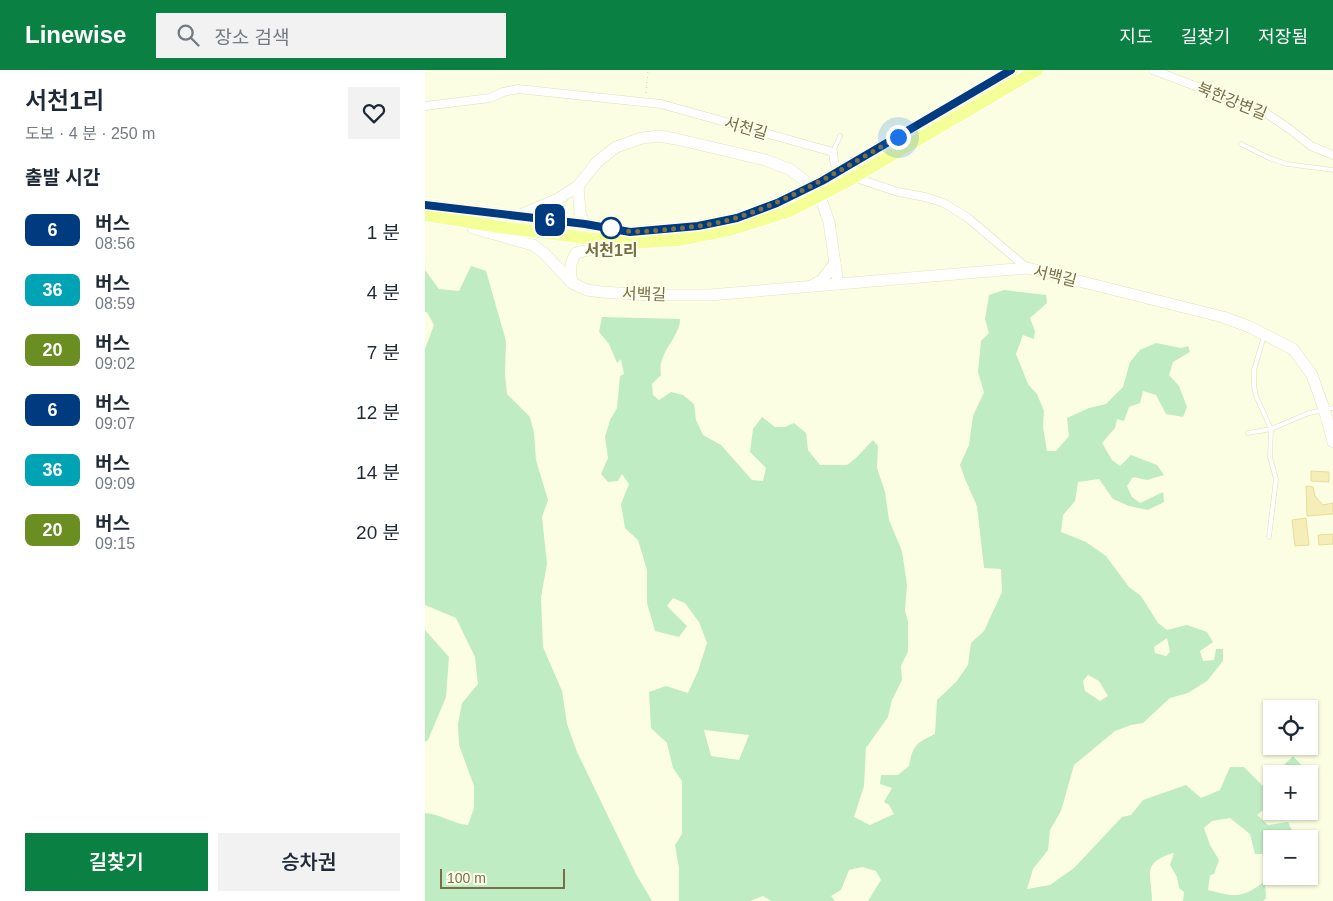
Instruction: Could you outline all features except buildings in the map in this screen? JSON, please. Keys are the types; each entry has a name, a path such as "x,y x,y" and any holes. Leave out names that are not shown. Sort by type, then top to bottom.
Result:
{"main road":[{"path":"425,205 585,224 630,232 698,226 737,218 777,203 822,181 1011,70"},
{"path":"425,215 626,243 679,240 729,230 790,211 846,182 1037,70"}],"street":[{"name":"북한강변길","path":"1153,70 1265,113 1311,146 1333,155"},
{"name":"서천길","path":"425,106 490,98 503,92 517,89 650,102 833,152"},
{"path":"518,216 558,199 577,186 597,162 616,147 642,138 659,136 676,139 765,160 789,169 804,180 822,202 829,222 837,284"},
{"path":"833,152 834,164 838,171 898,192 944,203 968,218 1027,268"},
{"path":"577,186 580,213 585,224"},
{"path":"425,215 533,245 544,253 572,283"},
{"path":"572,283 569,269 575,253 626,243"},
{"path":"810,286 822,280 835,263"},
{"name":"서백길","path":"572,283 587,290 602,292 649,295 710,294 1027,268 1223,317 1265,334 1293,349 1312,375 1329,409 1333,442"}],"lane":[{"path":"833,152 839,136"},
{"path":"1241,144 1269,158 1287,164 1333,170"},
{"path":"1265,334 1254,370 1254,386 1256,396 1271,429 1270,457 1276,479 1269,537"},
{"path":"1248,433 1271,429 1309,413 1329,409"}],"path":[{"path":"648,70 646,98 650,102"}],"green space":[{"path":"471,266 486,271 506,341 505,374 507,394 530,417 534,433 536,460 548,500 542,517 547,564 541,597 543,647 562,691 567,724 577,752 636,874 652,901 425,901 425,813 468,825 474,808 474,786 459,745 458,724 462,703 478,684 475,657 456,618 425,605 425,349 434,325 427,312 425,312 425,270 439,289 459,291"},
{"path":"1004,290 1046,295 1047,303 1030,318 1035,331 1034,339 1023,335 1016,354 1028,384 1037,394 1044,411 1043,427 1047,451 1056,451 1069,436 1067,418 1089,408 1106,404 1123,387 1130,362 1140,350 1156,343 1181,348 1188,346 1190,352 1173,362 1169,375 1179,386 1187,407 1183,417 1166,414 1156,395 1143,391 1140,403 1129,407 1124,421 1117,419 1115,428 1102,443 1112,460 1120,466 1131,455 1157,465 1164,475 1147,480 1133,477 1127,486 1132,497 1140,503 1163,492 1164,502 1148,510 1129,506 1113,499 1099,479 1078,482 1075,501 1063,515 1061,532 1086,542 1106,556 1129,587 1141,596 1158,623 1167,630 1187,625 1207,632 1213,642 1200,651 1203,661 1214,660 1216,649 1223,649 1223,661 1207,681 1188,693 1170,698 1143,723 1115,731 1074,765 1061,811 1050,830 1048,850 1033,869 1027,889 1050,885 1074,868 1122,817 1131,815 1143,800 1186,785 1201,798 1220,790 1230,767 1244,767 1263,786 1263,810 1257,815 1268,825 1288,822 1292,830 1263,830 1263,854 1255,854 1250,834 1230,818 1212,821 1204,828 1210,845 1219,860 1214,874 1210,875 1208,890 1238,895 1250,891 1263,882 1263,885 1265,885 1266,898 1263,901 1183,901 1184,892 1179,888 1177,877 1170,865 1174,853 1163,857 1152,865 1150,877 1152,901 868,901 881,880 876,871 862,867 849,870 841,890 831,896 835,901 771,901 763,896 750,901 679,901 679,868 675,845 682,834 682,781 673,768 667,743 651,728 649,692 666,686 688,693 698,671 707,643 699,622 685,603 673,598 667,606 687,626 679,637 655,631 647,603 647,570 638,540 625,528 621,504 629,484 622,474 618,481 608,482 601,474 608,458 605,437 610,420 617,408 620,376 624,374 621,359 617,363 609,344 599,332 602,317 680,319 676,333 662,359 661,375 652,384 653,395 659,400 671,392 683,395 694,404 696,420 703,435 721,445 752,480 763,481 766,468 750,452 753,429 762,417 775,427 785,427 794,423 806,433 808,450 820,465 847,465 873,440 878,446 877,468 885,492 889,520 902,551 907,585 905,610 908,622 908,651 901,666 902,680 892,700 888,717 866,748 864,786 854,817 870,825 894,814 889,805 884,802 892,788 880,784 881,775 898,775 909,766 912,753 917,745 935,734 937,700 956,682 968,665 971,643 984,631 1002,592 1001,569 984,568 977,506 960,465 969,445 973,416 984,392 978,372 981,341 989,333 985,319 989,295","holes":["1167,638 1170,652 1166,656 1155,653 1154,647","1088,675 1099,681 1108,696 1100,701 1085,691 1083,681","704,730 749,735 739,760 711,756"]},
{"path":"425,630 449,657 446,697 428,740 425,742"},
{"path":"1293,756 1301,765 1284,765"}],"bus line":[{"name":"6","path":"425,205 585,224 630,232 698,226 737,218 777,203 822,181 1011,70"}],"place":[{"name":"서천1리","path":"611,228"}],"route":[{"path":"611,228 630,232 663,230 698,226 737,218 777,203 822,181 898,137"}]}
